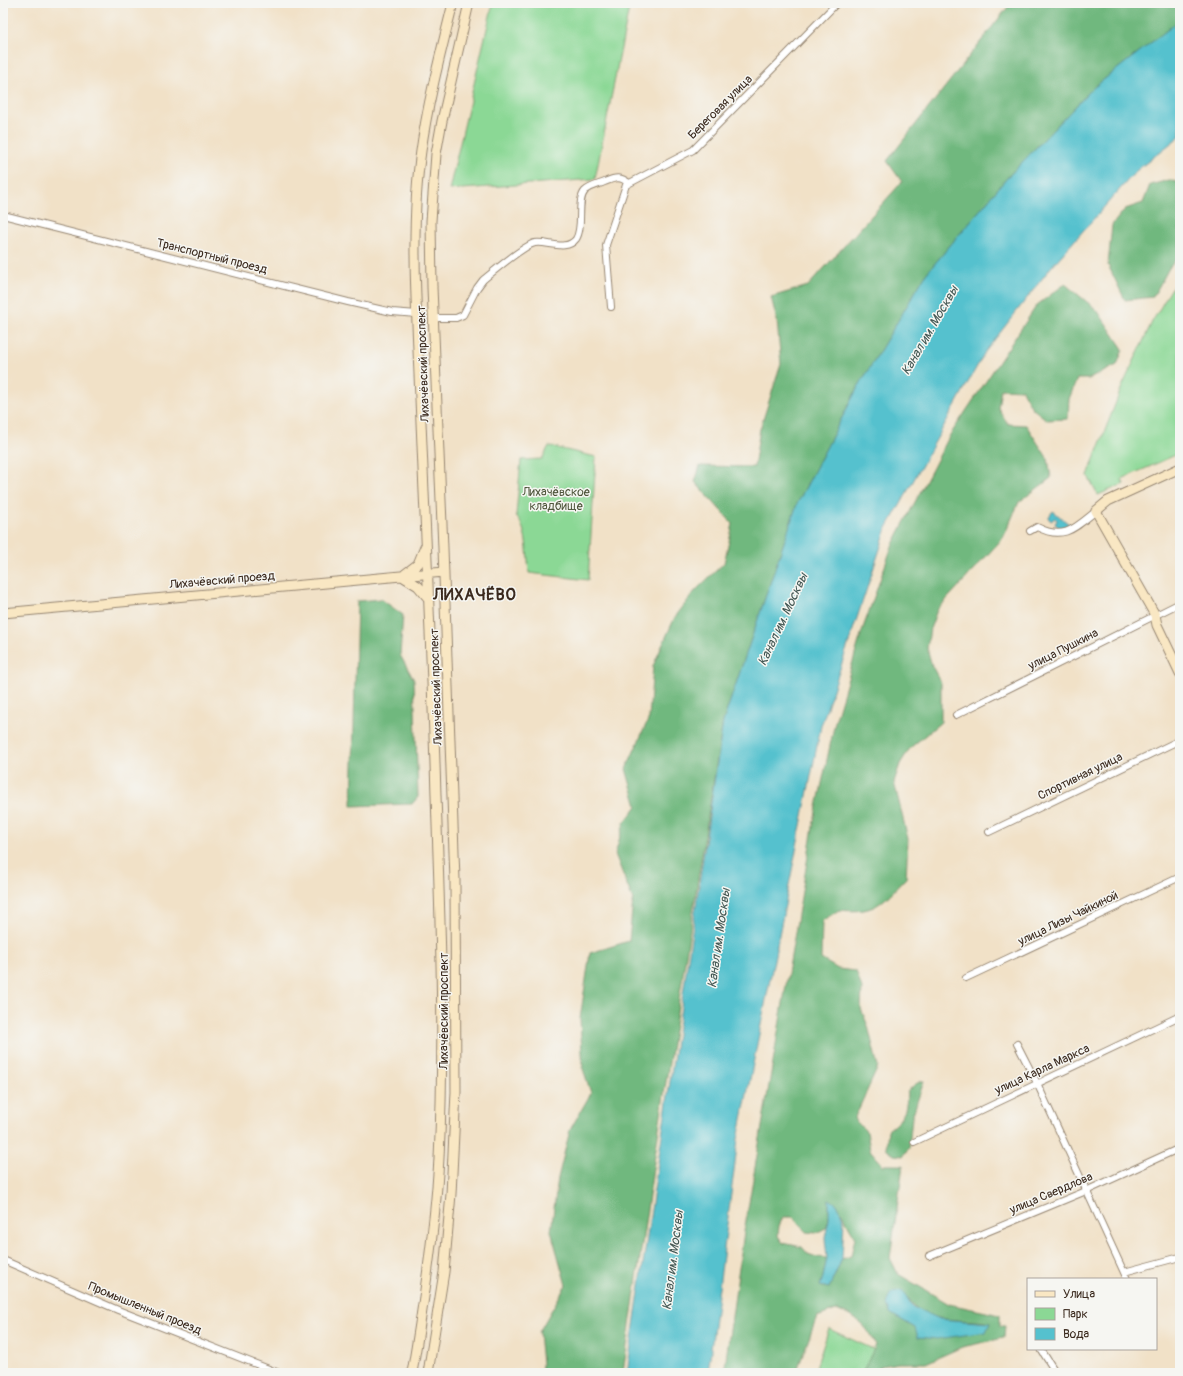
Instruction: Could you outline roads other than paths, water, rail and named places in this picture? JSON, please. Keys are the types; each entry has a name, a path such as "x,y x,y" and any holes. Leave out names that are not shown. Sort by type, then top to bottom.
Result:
{"main road":[{"name":"Лихачёвский проспект","path":"412,1373 428,1269 436,1196 440,1126 440,929 427,542 417,314 415,221 420,152 433,84 453,3"},
{"name":"Лихачёвский проспект","path":"428,1373 444,1272 450,1210 456,1092 455,880 433,318 431,221 436,154 449,88 469,3"},
{"path":"1180,468 1108,501 1096,511 1155,615 1157,625 1180,673"},
{"path":"402,576 410,572 418,564 427,542"},
{"name":"Лихачёвский проезд","path":"3,613 444,572"},
{"path":"402,576 418,586 429,599"}],"street":[{"name":"Береговая улица","path":"629,183 693,150 837,3"},
{"path":"433,318 456,318 463,316 477,288 483,280 531,244 542,243 563,246 574,241 578,235 582,199 587,190 615,177 624,179 629,183 626,185 606,245 611,307"},
{"name":"Транспортный проезд","path":"3,215 348,302 392,312 417,314"},
{"path":"1030,531 1037,526 1052,533 1067,532 1096,511"},
{"name":"улица Пушкина","path":"956,715 1180,603"},
{"name":"Спортивная улица","path":"989,832 1180,740"},
{"name":"улица Лизы Чайкиной","path":"966,978 1180,877"},
{"name":"улица Карла Маркса","path":"914,1142 1180,1016"},
{"path":"1017,1044 1037,1083 1127,1278"},
{"name":"улица Свердлова","path":"929,1256 1086,1191 1180,1148"},
{"path":"1124,1272 1180,1257"},
{"name":"Промышленный проезд","path":"3,1260 118,1310 279,1373"},
{"path":"1042,1352 1056,1373"}],"water":[{"name":"Канал им. Москвы","path":"1180,20 1180,136 1136,171 1052,266 985,352 887,528 821,726 738,1139 708,1373 627,1373 723,722 797,504 857,389 926,274 1007,178 1093,88"},
{"path":"1053,511 1070,525 1061,530 1055,524 1057,520 1055,518 1051,521 1048,518"},
{"path":"829,1199 837,1204 844,1221 842,1259 829,1288 820,1286 827,1258 825,1238 829,1219"},
{"path":"902,1290 913,1307 940,1319 990,1323 986,1332 937,1339 918,1337 915,1328 890,1313 887,1304 892,1292"}],"district":[{"name":"ЛИХАЧЁВО","path":"475,594"}],"park label":[{"name":"Лихачёвское кладбище","path":"556,499"}]}
